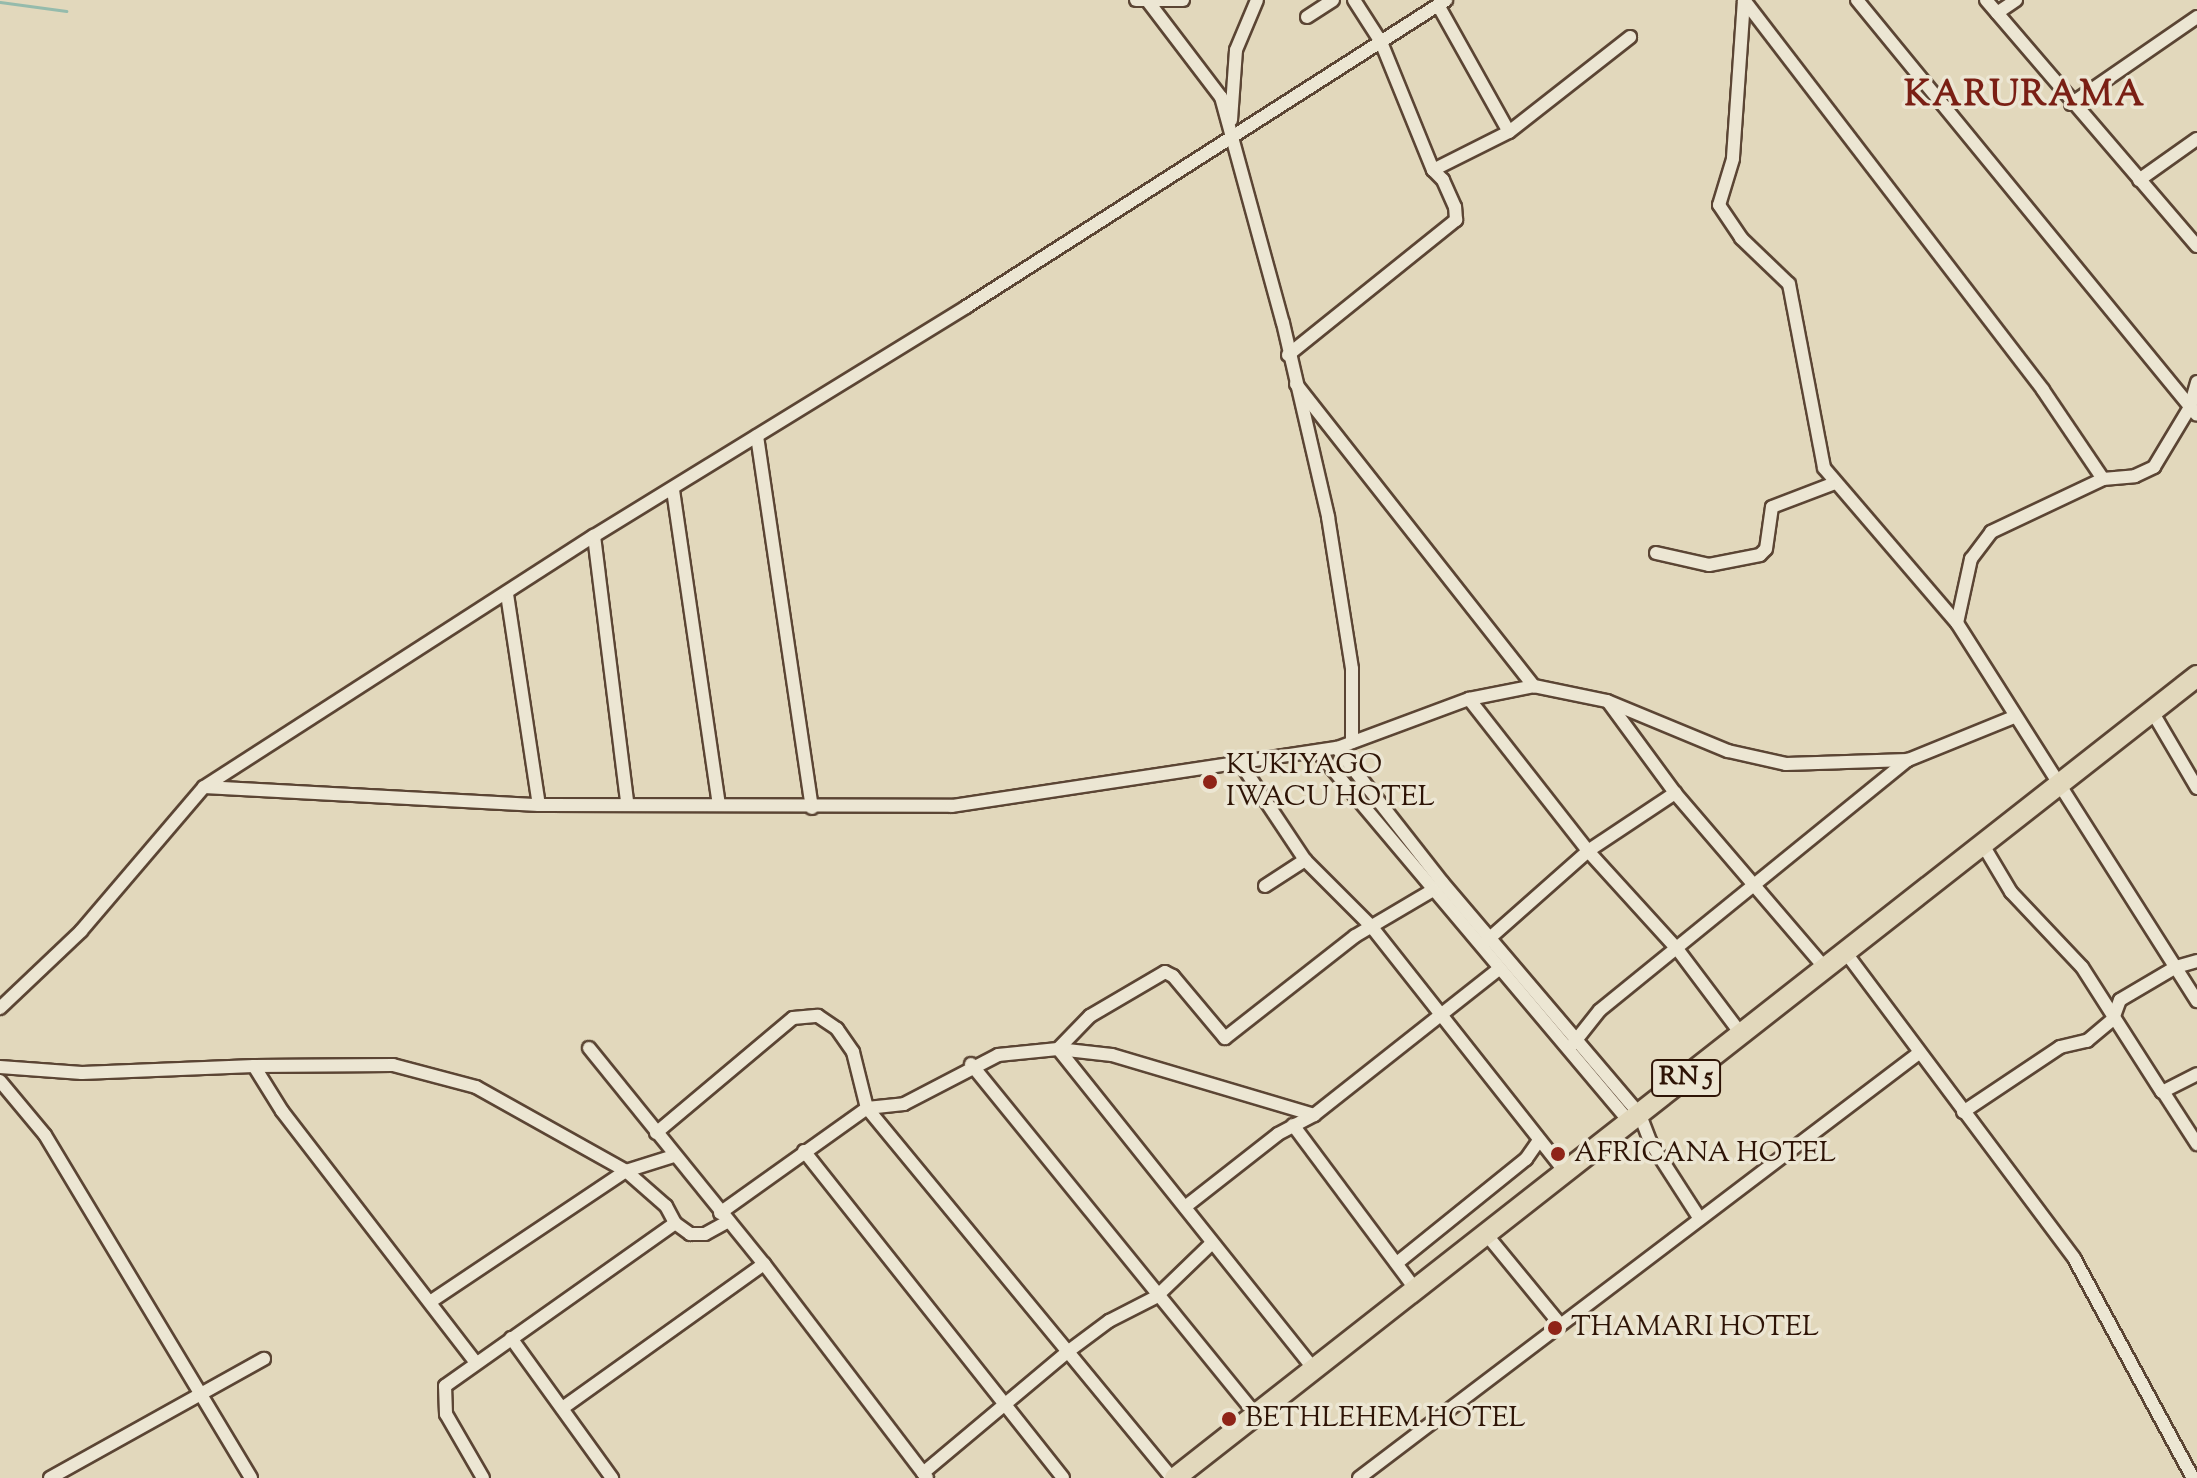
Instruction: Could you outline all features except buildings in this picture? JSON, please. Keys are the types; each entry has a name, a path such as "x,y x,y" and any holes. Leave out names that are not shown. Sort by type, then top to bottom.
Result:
{"main road":[{"name":"RN 5","path":"1173,1478 2197,676"}],"street":[{"path":"1144,1 1183,0"},
{"path":"1230,133 1236,50 1257,0"},
{"path":"1307,17 1333,0"},
{"path":"1288,355 1452,228 1455,207 1433,170 1381,42 1354,0"},
{"path":"1744,0 2043,390 2103,479"},
{"path":"1744,0 1733,159 1719,205 1741,238 1789,284 1818,447 1835,483 1957,623 2197,1001"},
{"path":"1857,0 2193,411"},
{"path":"1986,0 2071,104 2197,246"},
{"path":"1997,13 2016,0"},
{"path":"1144,1 1218,87 1328,517 1352,669 1352,742"},
{"path":"0,1008 81,931 204,787 594,536 673,490 1230,133 1442,2 1509,132"},
{"path":"2071,104 2197,17"},
{"path":"1433,170 1509,132 1630,37"},
{"path":"2139,180 2197,139"},
{"path":"1293,381 1351,447 1534,686"},
{"path":"1957,623 1971,559 1991,532 2103,479 2135,476 2154,467 2193,411 2197,382"},
{"path":"757,436 812,808"},
{"path":"1656,553 1709,565 1760,555 1766,549 1772,507 1835,483"},
{"path":"673,490 719,805"},
{"path":"594,536 627,802"},
{"path":"507,594 539,805"},
{"path":"204,787 539,805 627,802 812,808 952,806 1239,761 1318,752 1337,748 1469,699 1534,686 1607,701 1728,751 1786,764 1908,760"},
{"path":"1469,699 1588,851 1678,950 1741,1034"},
{"path":"1607,701 1675,793 1825,968"},
{"path":"2153,713 2196,784"},
{"path":"1572,1046 1600,1010 1757,887 1908,760 2014,717"},
{"path":"1337,748 1485,942 1635,1119 1700,1219"},
{"path":"1318,752 1433,890 1485,942 1499,969 1572,1046"},
{"path":"1239,761 1305,860 1371,926 1446,1015 1538,1142 1566,1173"},
{"path":"1485,942 1588,851 1675,793"},
{"path":"1983,845 2011,892 2082,967 2197,1144"},
{"path":"1265,886 1305,860"},
{"path":"1058,1049 1090,1016 1165,972 1173,976 1225,1038 1371,926 1433,890"},
{"path":"1846,953 2074,1258 2193,1478"},
{"path":"1963,1112 2060,1047 2083,1044 2113,1019 2120,1000 2176,967 2197,961"},
{"path":"1185,1207 1446,1015 1499,969"},
{"path":"656,1133 725,1071 803,1013 837,1029 853,1052 867,1108 1066,1353 1173,1478"},
{"path":"589,1048 764,1264 925,1475 1066,1353 1109,1321 1156,1297 1212,1243"},
{"path":"1058,1049 1313,1368"},
{"path":"0,1067 82,1073 254,1066 393,1065 476,1087 626,1171 666,1206 675,1223 690,1234 705,1234 804,1151 867,1108 904,1104 971,1064 998,1055 1058,1049 1112,1055 1314,1115"},
{"path":"1359,1478 1559,1323 1919,1053"},
{"path":"971,1064 1156,1297 1256,1415"},
{"path":"254,1066 282,1111 476,1363"},
{"path":"2164,1093 2197,1074"},
{"path":"0,1081 45,1135 251,1478"},
{"path":"1293,1125 1416,1290"},
{"path":"1397,1263 1526,1159 1538,1142"},
{"path":"804,1151 1063,1478"},
{"path":"430,1302 626,1171 674,1156"},
{"path":"483,1478 446,1414 442,1396 445,1386 675,1223"},
{"path":"1486,1234 1559,1323"},
{"path":"564,1407 764,1264"},
{"path":"511,1338 564,1407 604,1475"},
{"path":"50,1478 264,1359"}],"waterway":[{"path":"0,2 66,11"}],"place":[{"name":"KUKIYAGO IWACU HOTEL","path":"1210,782"},
{"name":"AFRICANA HOTEL","path":"1558,1154"},
{"name":"THAMARI HOTEL","path":"1555,1328"},
{"name":"BETHLEHEM HOTEL","path":"1229,1419"}],"district":[{"name":"KARURAMA","path":"2025,97"}]}
